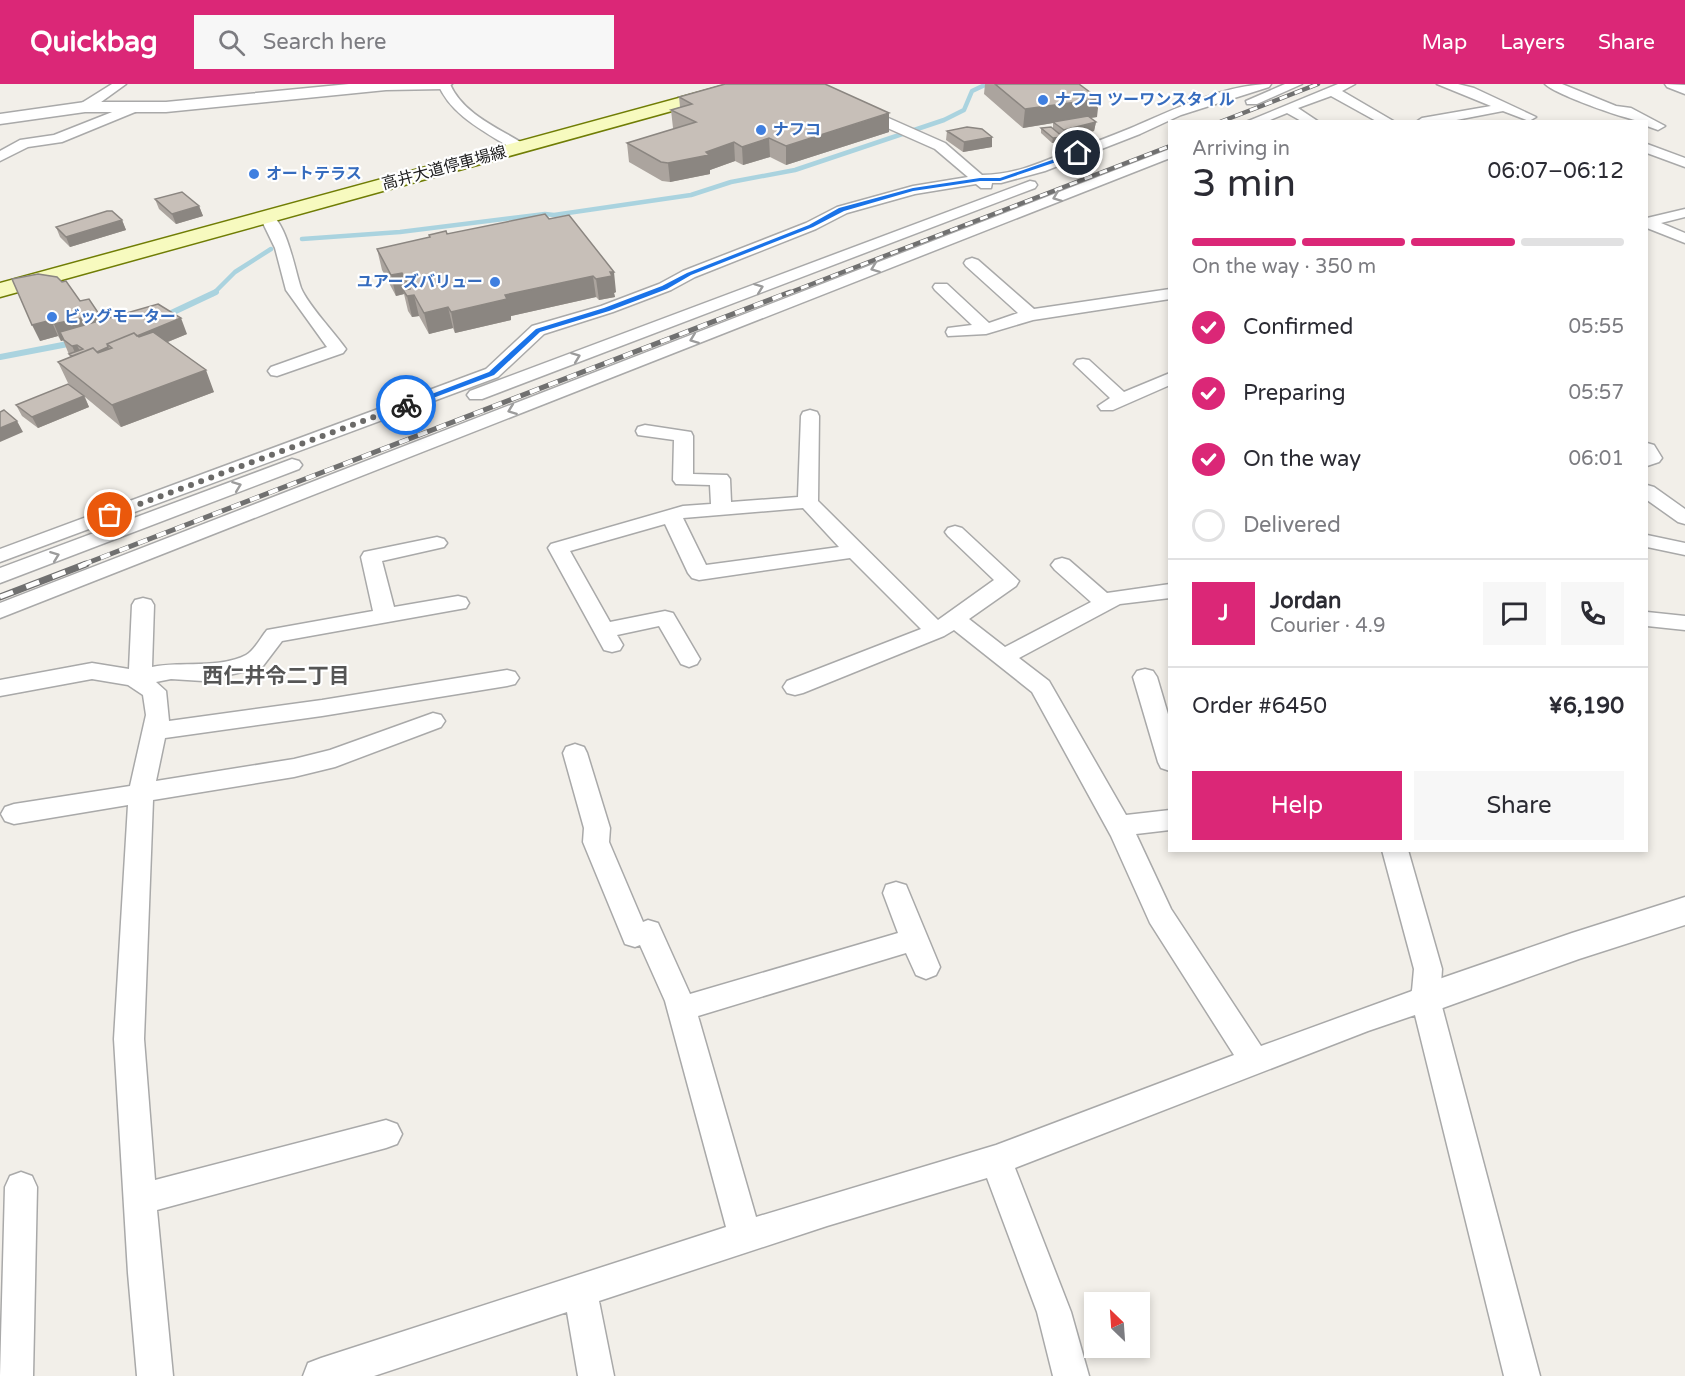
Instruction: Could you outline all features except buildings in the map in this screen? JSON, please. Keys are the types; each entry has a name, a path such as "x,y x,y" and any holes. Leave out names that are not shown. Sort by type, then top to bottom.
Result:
{"main road":[{"name":"高井大道停車場線","path":"0,290 749,84"}],"street":[{"path":"85,107 120,84"},
{"path":"444,84 446,92 457,104 519,147"},
{"path":"0,118 85,107 166,107 376,86 449,84"},
{"path":"813,84 836,100 940,147 1001,196 1027,208"},
{"path":"1218,84 1230,102"},
{"path":"1230,102 1265,84"},
{"path":"0,556 492,373 538,330 607,309 665,287 689,274 811,226 842,210 913,190 980,179 1000,179 1040,168 1135,131 1176,112 1230,102 1296,84"},
{"path":"1256,120 1349,84"},
{"path":"1443,84 1470,91 1528,117"},
{"path":"1551,84 1645,120"},
{"path":"1671,84 1685,90"},
{"path":"1332,91 1385,120"},
{"path":"0,157 25,143 57,139 135,107"},
{"path":"1433,120 1504,107"},
{"path":"1288,108 1309,120"},
{"path":"1176,112 1198,120"},
{"path":"1648,121 1658,126"},
{"path":"0,576 1168,134"},
{"path":"1648,148 1685,163"},
{"path":"0,611 1168,154"},
{"path":"1648,223 1685,213"},
{"path":"267,217 283,248 294,290 336,349 277,371"},
{"path":"1648,223 1685,238"},
{"path":"972,262 1030,315"},
{"path":"941,287 986,329"},
{"path":"954,332 986,329 1030,315 1168,294"},
{"path":"1083,364 1114,403 1168,379"},
{"path":"810,416 808,502 855,551 946,625 1003,657 1041,687 1119,826 1160,915 1254,1061"},
{"path":"645,431 684,436 683,480 720,479 721,509"},
{"path":"1648,492 1685,518"},
{"path":"689,658 665,618 608,638 558,548 671,515 808,502"},
{"path":"671,515 699,573 855,551"},
{"path":"795,687 946,625 1008,581 955,532"},
{"path":"1649,542 1685,549"},
{"path":"386,617 371,557 437,543"},
{"path":"1062,565 1105,603"},
{"path":"1003,657 1115,598 1168,591"},
{"path":"0,688 92,671 134,678 171,670 203,673 255,661 275,635 458,603"},
{"path":"134,678 140,671 143,605"},
{"path":"1648,619 1685,623"},
{"path":"1146,677 1168,755"},
{"path":"134,678 154,691 158,715 141,793 129,1039 155,1376"},
{"path":"155,731 322,708 507,678"},
{"path":"14,814 294,768 335,758 433,721"},
{"path":"575,753 597,828 596,842 635,936 648,931 681,1009 745,1237"},
{"path":"1119,826 1168,820"},
{"path":"1396,852 1428,969 1426,999 1522,1376"},
{"path":"896,893 926,967"},
{"path":"321,1376 745,1237 996,1160 1362,1020 1572,947 1685,911"},
{"path":"681,1009 915,939"},
{"path":"140,1199 386,1134"},
{"path":"996,1160 1054,1312 1071,1376"},
{"path":"15,1376 21,1187"},
{"path":"580,1291 596,1376"}],"waterway":[{"path":"302,239 400,232 545,214 554,215 691,195 731,182 795,170 944,120 964,110 972,91 987,84"},
{"path":"214,293 235,272 271,249"},
{"path":"165,316 214,293"},
{"path":"0,357 73,343"}],"railway":[{"path":"1225,120 1318,84"},
{"path":"786,294 1168,147"},
{"path":"82,565 790,292"},
{"path":"0,597 86,564"}],"way so far":[{"path":"110,515 406,405"}],"place":[{"name":"ナフコ ツーワンスタイル","path":"1043,100"},
{"name":"ナフコ","path":"761,130"},
{"name":"オートテラス","path":"254,174"},
{"name":"ユアーズバリュー","path":"495,282"},
{"name":"ビッグモーター","path":"52,317"}],"district":[{"name":"西仁井令二丁目","path":"276,676"}],"route":[{"path":"406,405 492,373 538,330 558,322 607,309 665,287 689,274 811,226 842,210 913,190 980,179 1000,179 1040,168 1078,153"}]}
